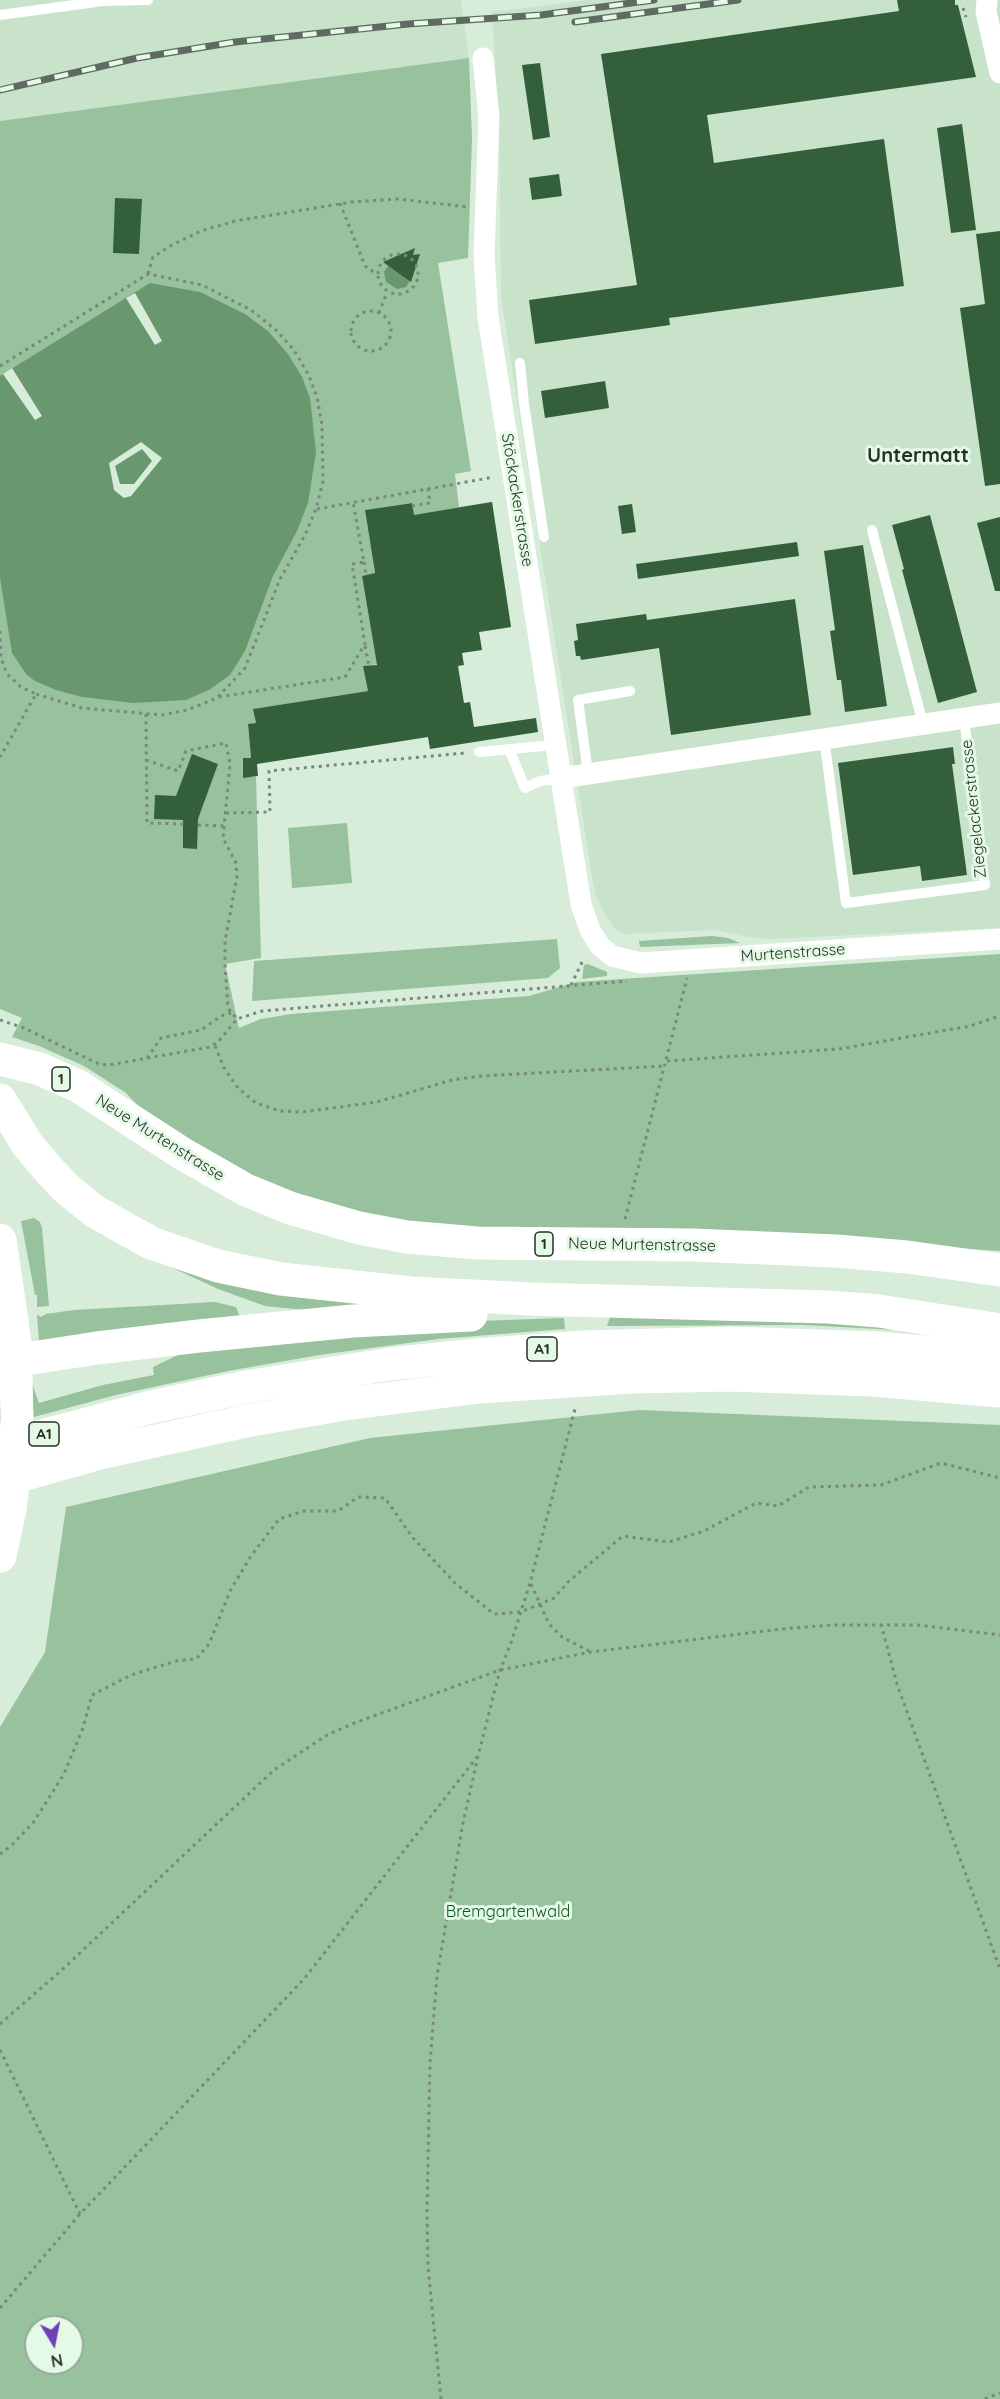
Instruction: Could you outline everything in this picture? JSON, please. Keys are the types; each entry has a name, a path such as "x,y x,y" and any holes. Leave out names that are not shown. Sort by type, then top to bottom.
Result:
{"main road":[{"name":"Neue Murtenstrasse","path":"0,1059 40,1069 78,1086 183,1154 246,1190 290,1208 359,1228 430,1239 477,1243 693,1245 824,1250 907,1257 1000,1270"},
{"path":"0,1100 27,1144 67,1189 121,1227 151,1243 206,1263 280,1279 402,1292 532,1299 828,1307 879,1311 1000,1330"},
{"path":"0,1240 12,1314 17,1393 15,1469 2,1547"},
{"path":"0,1364 108,1347 353,1321 493,1313 627,1310 701,1304"},
{"name":"A1","path":"0,1447 89,1422 236,1389 390,1364 486,1354 594,1346 730,1343 866,1347 1000,1359"},
{"name":"A1","path":"0,1481 96,1454 240,1422 345,1404 479,1387 632,1377 729,1375 873,1380 1000,1391"}],"street":[{"path":"987,0 986,12 1000,73"},
{"name":"Stöckackerstrasse","path":"483,58 489,117 484,276 488,317 513,474 537,535 561,778 581,904 594,938"},
{"name":"Ziegelackerstrasse","path":"561,778 1000,713"},
{"name":"Murtenstrasse","path":"594,938 605,951 622,960 641,963 1000,939"}],"lane":[{"path":"0,15 103,1 148,0"},
{"path":"520,363 537,535"},
{"path":"872,530 922,724"},
{"path":"588,773 578,700 630,691"},
{"name":"Ziegelackerstrasse","path":"824,738 846,903 985,885 964,718"},
{"path":"479,752 543,746"},
{"path":"510,749 525,788 540,781 561,778"}],"path":[{"path":"0,366 148,274 153,257 188,236 214,226 340,203 397,199 473,208"},
{"path":"340,203 365,266 377,274"},
{"path":"393,255 406,256 416,265 418,278 412,289 400,295 387,291 378,281 377,274 382,262 393,255"},
{"path":"148,274 202,285 251,310 276,330 294,350 309,376 317,397 322,425 322,481 316,509 305,535 280,579 245,668 217,698"},
{"path":"379,313 387,291"},
{"path":"373,311 379,313 389,322 391,335 388,342 378,350 364,350 354,342 352,324 361,314 373,311"},
{"path":"316,509 513,474"},
{"path":"412,506 430,503 428,488"},
{"path":"353,502 366,575"},
{"path":"364,562 352,564 369,666"},
{"path":"0,631 1,658 7,674 21,687 82,708 162,715 187,710 217,698 345,677 365,644"},
{"path":"0,757 36,694"},
{"path":"146,713 147,823 183,824"},
{"path":"146,760 178,771 186,751 226,743 230,764 223,838 236,863 237,876 225,940 226,1001 231,1013 237,1019"},
{"path":"226,813 270,812 269,771 479,752"},
{"path":"198,825 224,826"},
{"path":"571,985 582,959"},
{"path":"628,1208 691,960"},
{"path":"0,1020 24,1028 99,1064 108,1065 215,1045 237,1019 262,1011 631,980 660,962"},
{"path":"147,1058 161,1038 201,1030 221,1016 231,1013"},
{"path":"667,1061 839,1048 918,1037 970,1026 1000,1016"},
{"path":"215,1045 224,1068 238,1088 256,1103 280,1111 303,1112 377,1102 452,1080 480,1076 665,1066"},
{"path":"441,2399 428,2267 430,2063 437,1976 462,1822 500,1670 530,1583 570,1427"},
{"path":"0,1854 12,1846 33,1823 64,1774 83,1728 92,1695 131,1675 176,1661 196,1659 209,1644 230,1592 251,1556 279,1519 304,1511 338,1511 358,1497 385,1498 413,1538 455,1582 494,1614 521,1612 554,1598 569,1581 623,1536 669,1542 704,1531 756,1503 778,1506 809,1487 881,1485 941,1463 1000,1478"},
{"path":"530,1583 549,1624 556,1632 570,1643 591,1652"},
{"path":"881,1624 897,1684 1000,1969"},
{"path":"0,2024 80,1954 274,1770 327,1735 357,1722 500,1670 591,1652 781,1629 881,1624 918,1625 1000,1635"},
{"path":"0,2308 80,2214 304,1978 478,1756"},
{"path":"0,2050 80,2214"},
{"path":"985,2399 1000,2393"}],"shaded area":[{"path":"0,0 461,0 469,58 0,121"},
{"path":"589,0 1000,0 1000,928 769,939 717,930 624,934 611,924 597,899 501,297 499,128 492,12"},
{"path":"389,264 413,275 406,287 397,289 386,282 384,272"},
{"path":"150,283 200,292 245,314 268,331 288,354 302,377 310,398 316,452 308,503 297,531 273,576 245,651 230,675 209,690 186,700 133,703 82,697 56,690 27,675 12,653 0,578 0,376"}],"green space":[{"path":"469,58 472,139 468,258 438,263 471,471 455,474 459,507 492,502 511,627 479,632 482,650 413,515 412,503 365,510 375,574 362,576 377,664 364,667 368,691 254,709 256,723 248,725 251,758 243,759 243,777 256,777 261,958 225,964 239,1028 261,1019 291,1014 529,996 576,982 1000,954 1000,1251 663,1228 498,1232 358,1216 232,1170 154,1123 126,1093 84,1066 12,1037 22,1018 0,1009 0,121"},
{"path":"347,823 352,883 292,888 288,828"},
{"path":"712,936 728,938 740,943 640,947 639,941"},
{"path":"557,939 560,968 548,978 252,1001 254,961"},
{"path":"588,964 607,972 607,976 582,979 584,965"},
{"path":"87,1215 394,1302 304,1310 265,1306 218,1289 143,1254"},
{"path":"34,1218 40,1222 42,1228 49,1306 37,1307 37,1295 35,1295 21,1221"},
{"path":"215,1302 236,1307 240,1317 39,1342 37,1314 41,1317 46,1314 74,1310"},
{"path":"767,1315 916,1331 803,1325 607,1326 610,1317"},
{"path":"564,1318 565,1329 438,1339 319,1355 228,1371 116,1395 0,1426 0,1378 26,1367 39,1403 103,1385 154,1375 153,1367 205,1342 450,1322"},
{"name":"Bremgartenwald","path":"639,1410 1000,1425 1000,2399 0,2399 0,1727 45,1652 66,1507 370,1438"}],"pier":[{"path":"135,293 162,341 155,345 126,298"},
{"path":"12,368 42,416 35,420 3,374"},
{"path":"141,442 162,458 131,496 124,498 114,490 109,463","holes":["142,449 152,461 134,484 120,484 115,466"]}],"building":[{"path":"897,0 955,0 976,77 707,115 714,163 884,139 904,286 669,318 670,325 535,344 529,300 637,285 601,54 899,11"},
{"path":"540,63 550,137 533,140 522,65"},
{"path":"962,124 976,230 951,233 937,128"},
{"path":"559,174 562,196 532,200 529,178"},
{"path":"115,198 142,199 139,254 113,253"},
{"path":"1000,231 1000,484 985,486 960,308 985,304 976,234"},
{"path":"415,248 413,255 420,254 411,282 383,262"},
{"path":"605,381 609,408 545,418 541,391"},
{"path":"492,502 511,627 479,632 482,650 462,653 464,665 458,666 464,703 470,702 474,727 536,718 538,732 430,749 428,737 257,764 258,776 243,778 243,758 251,758 248,724 256,723 253,709 368,691 363,666 377,665 362,576 375,573 365,510 412,503 414,515"},
{"path":"632,504 636,532 622,534 618,506"},
{"path":"930,515 977,692 938,703 892,525"},
{"path":"1000,517 1000,591 995,591 977,523"},
{"path":"797,542 799,556 638,579 636,564"},
{"path":"863,545 887,706 845,712 841,680 837,680 830,631 835,630 824,551"},
{"path":"795,599 811,715 671,735 659,648 581,660 580,656 576,656 574,641 578,640 576,624 646,614 647,620"},
{"path":"953,747 955,764 952,764 967,875 922,881 920,866 853,875 838,763"},
{"path":"192,754 218,764 198,819 197,849 183,848 183,820 154,819 155,795 176,796"}],"railway":[{"path":"0,90 137,58 235,42 408,24 541,15 654,0"},
{"path":"575,22 738,0"}],"district":[{"name":"Untermatt","path":"918,456"}]}
